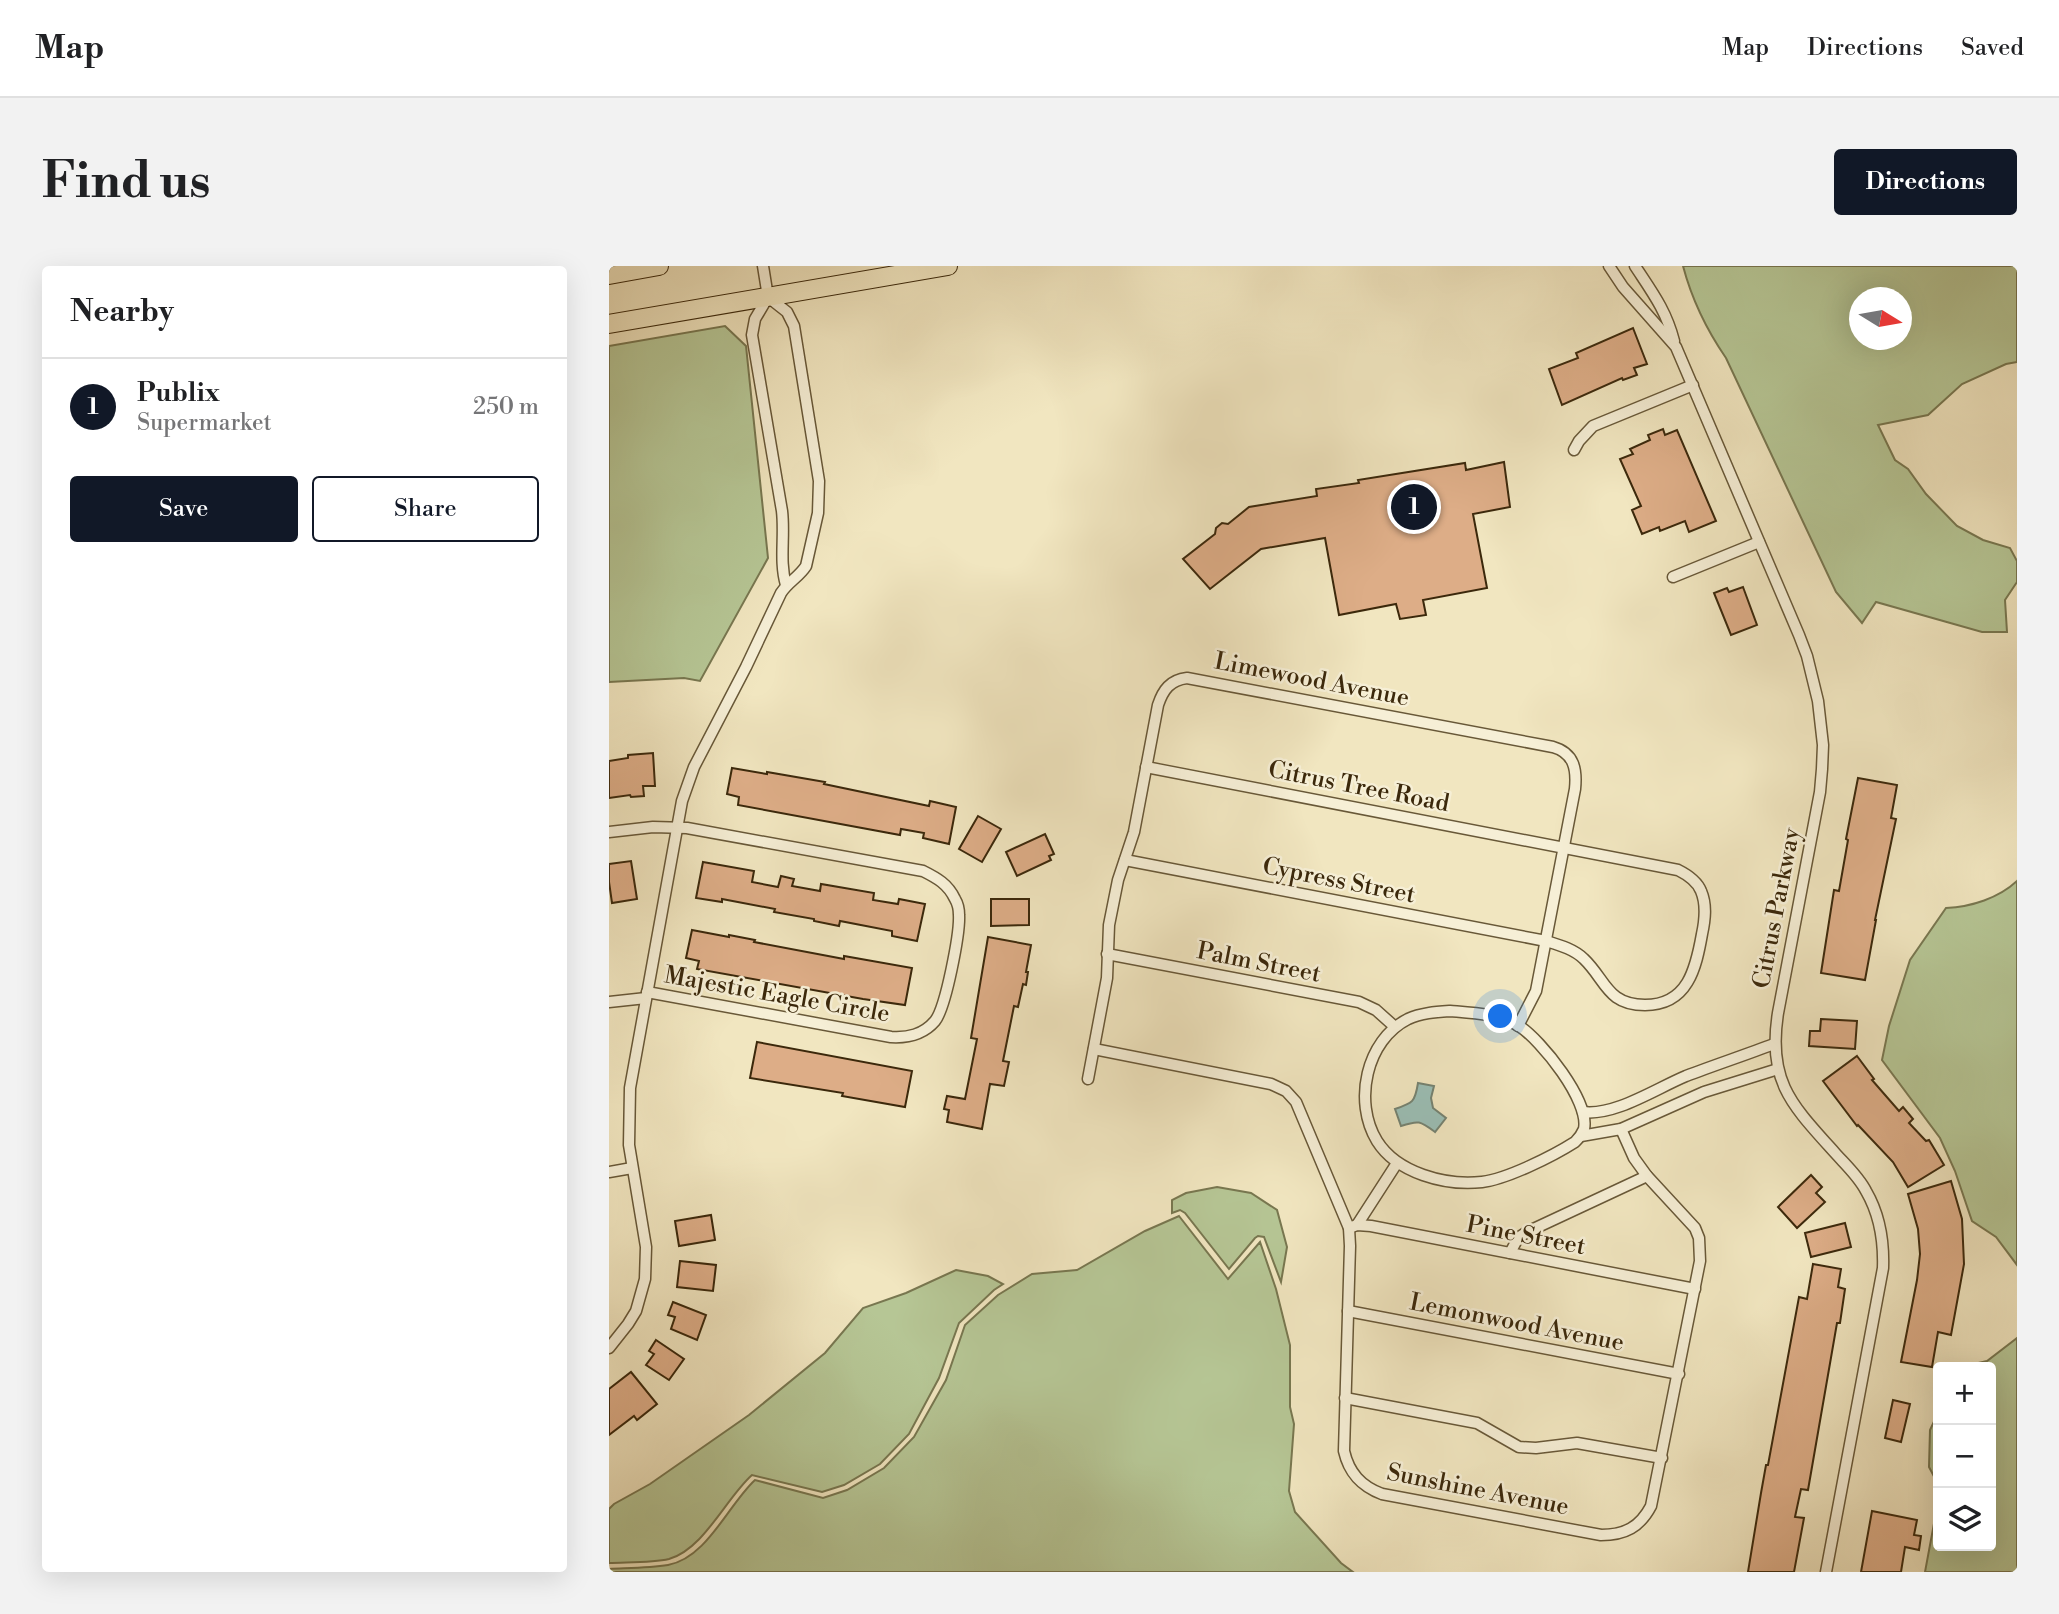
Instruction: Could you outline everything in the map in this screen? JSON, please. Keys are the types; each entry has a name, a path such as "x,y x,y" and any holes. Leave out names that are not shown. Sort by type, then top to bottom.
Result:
{"highway":[{"path":"609,275 659,266"},
{"path":"609,324 948,266"}],"street":[{"path":"763,266 768,297 755,319 752,335 782,511 782,571 786,585"},
{"name":"Citrus Parkway","path":"1609,266 1623,287 1676,346 1807,656 1818,701 1822,746 1820,792 1774,1044 1778,1069 1787,1093 1802,1116 1865,1188 1879,1221 1883,1244 1883,1268 1826,1572"},
{"path":"1623,287 1638,270 1659,300 1676,346"},
{"path":"609,1348 628,1324 642,1294 647,1262 643,1221 632,1168 629,1133 630,1088 685,789 786,585 795,580 806,566 818,513 819,481 794,326 787,312 768,297"},
{"path":"1574,450 1593,426 1693,385"},
{"path":"1673,577 1759,542"},
{"name":"Limewood Avenue","path":"1088,1079 1107,978 1111,914 1118,880 1134,832 1160,697 1174,681 1187,678 1500,736 1561,749 1568,754 1573,761 1576,779 1564,847 1536,990 1518,1026"},
{"name":"Citrus Tree Road","path":"1146,767 1670,867 1692,878 1702,892 1705,911 1698,958 1691,978 1677,994 1657,1004 1626,1002 1609,991 1577,953 1546,941"},
{"name":"Majestic Eagle Circle","path":"609,832 632,828 677,827 923,871 947,886 955,897 959,926 944,1004 933,1023 913,1036 891,1037 647,995 609,1002"},
{"name":"Cypress Street","path":"1125,860 1546,941"},
{"name":"Palm Street","path":"1107,954 1359,1002 1376,1010 1395,1027"},
{"path":"1581,1136 1584,1128 1583,1112 1552,1059 1529,1034 1518,1026 1493,1016 1450,1011 1422,1014 1409,1019 1395,1027 1378,1049 1368,1072 1364,1094 1365,1111 1373,1133 1386,1153 1409,1170 1430,1177 1460,1182 1482,1182 1508,1175 1566,1147 1581,1136 1621,1129 1731,1082 1778,1069"},
{"path":"1583,1112 1613,1110 1681,1078 1774,1044"},
{"name":"Sunshine Avenue","path":"1094,1049 1262,1082 1286,1091 1296,1102 1353,1226 1350,1245 1344,1451 1353,1474 1365,1486 1423,1502 1601,1535 1619,1534 1635,1527 1651,1506 1700,1261 1699,1238 1689,1220 1647,1176 1634,1158 1621,1129"},
{"path":"1681,1078 1692,1097"},
{"path":"1353,1226 1397,1163"},
{"path":"609,1172 632,1168"},
{"path":"1510,1253 1518,1238 1527,1231 1647,1176"},
{"name":"Pine Street","path":"1353,1226 1371,1226 1695,1289"},
{"name":"Lemonwood Avenue","path":"1348,1311 1679,1374"},
{"path":"1345,1398 1477,1423 1519,1447 1536,1448 1577,1443 1662,1458"}],"green space":[{"path":"1683,266 2017,266 2017,362 2006,364 1962,384 1928,415 1878,425 1895,460 1908,469 1926,494 1957,526 1983,540 2010,548 2017,561 2017,582 2005,600 2007,632 1982,632 1876,602 1862,623 1836,592 1726,358 1700,314"},
{"path":"725,326 746,346 768,558 700,681 684,678 609,682 609,346"},
{"path":"2017,881 2017,1265 1996,1237 1972,1221 1955,1171 1940,1138 1882,1060 1889,1026 1910,960 1946,908 1984,901"},
{"path":"1217,1187 1251,1193 1277,1210 1287,1247 1281,1282 1264,1237 1255,1238 1229,1269 1185,1213 1180,1210 1172,1213 1172,1200 1186,1193"},
{"path":"1179,1216 1228,1279 1260,1242 1276,1289 1290,1345 1290,1407 1294,1424 1289,1491 1295,1512 1341,1563 1353,1572 609,1572 609,1569 661,1566 682,1560 706,1542 755,1480 823,1498 847,1490 884,1468 914,1437 946,1380 965,1325 998,1295 1032,1274 1077,1270 1145,1231"},
{"path":"956,1270 988,1276 1003,1284 959,1323 939,1378 909,1434 880,1464 844,1485 822,1492 752,1475 704,1534 682,1553 662,1560 609,1563 609,1509 614,1504 650,1484 749,1415 825,1353 863,1308 906,1293"},
{"path":"2017,1338 2017,1572 1925,1572 1933,1529 1933,1551 1996,1551 1996,1362 1983,1362"},
{"path":"1933,1424 1933,1475 1929,1467 1930,1430"}],"water":[{"path":"1418,1083 1434,1086 1431,1098 1433,1108 1446,1118 1435,1132 1419,1123 1401,1126 1395,1109 1412,1101"}],"building":[{"path":"1633,328 1647,364 1634,368 1637,375 1623,380 1622,378 1562,405 1549,369 1578,358 1576,353"},
{"path":"1663,429 1665,435 1677,430 1716,521 1689,532 1685,521 1660,531 1659,527 1642,534 1632,510 1641,506 1620,459 1633,454 1630,449 1650,440 1648,435"},
{"path":"1504,462 1510,507 1473,514 1487,588 1423,600 1426,615 1400,619 1396,604 1339,615 1325,538 1261,549 1210,589 1183,559 1215,534 1216,528 1222,523 1228,524 1249,507 1317,496 1316,489 1359,483 1358,480 1465,463 1466,470"},
{"path":"1743,587 1757,625 1731,635 1714,593 1727,588 1729,592"},
{"path":"653,753 655,786 643,786 644,796 609,798 609,761 628,758 628,755"},
{"path":"732,768 825,782 824,784 929,806 930,801 956,807 949,844 923,838 924,833 901,829 900,835 738,805 739,797 727,794"},
{"path":"1858,778 1897,785 1891,818 1896,819 1865,980 1821,973 1834,890 1839,891"},
{"path":"978,816 1001,829 982,862 959,849"},
{"path":"1045,834 1054,854 1049,856 1051,860 1017,876 1006,852"},
{"path":"631,861 637,899 612,903 609,864"},
{"path":"703,862 754,871 752,882 778,887 781,876 794,879 792,886 820,891 821,884 874,893 873,900 898,904 899,899 925,904 917,941 892,936 892,931 840,921 839,926 774,912 775,909 722,899 722,902 696,898"},
{"path":"991,899 1029,899 1029,925 991,926"},
{"path":"692,930 844,959 844,956 912,968 905,1005 697,969 699,961 686,958"},
{"path":"988,937 1031,945 1026,985 1023,984 1018,1007 1014,1006 1003,1061 1009,1062 1004,1086 990,1084 982,1129 947,1122 949,1110 944,1109 947,1096 965,1099 977,1039 971,1038"},
{"path":"1821,1019 1857,1021 1855,1049 1809,1046 1810,1031 1820,1031"},
{"path":"757,1042 912,1071 905,1107 842,1096 843,1093 750,1078"},
{"path":"1857,1056 1874,1079 1872,1080 1899,1111 1903,1107 1913,1119 1909,1123 1926,1141 1929,1140 1944,1165 1908,1187 1893,1162 1857,1126 1823,1081"},
{"path":"1811,1175 1822,1187 1816,1193 1825,1202 1797,1228 1778,1207"},
{"path":"1951,1181 1962,1219 1964,1264 1951,1335 1938,1332 1932,1367 1901,1362 1920,1254 1918,1229 1908,1194"},
{"path":"711,1215 715,1240 679,1246 675,1221"},
{"path":"1845,1223 1851,1247 1811,1257 1805,1233"},
{"path":"680,1261 716,1265 713,1291 677,1287"},
{"path":"1813,1264 1841,1269 1838,1287 1845,1289 1808,1490 1801,1489 1795,1517 1804,1518 1794,1572 1748,1572 1799,1297 1807,1299"},
{"path":"673,1302 706,1315 697,1340 671,1329 675,1317 668,1315"},
{"path":"656,1340 684,1359 669,1380 646,1365 654,1354 649,1351"},
{"path":"631,1372 657,1404 637,1420 634,1416 609,1435 609,1389"},
{"path":"1893,1400 1910,1404 1901,1442 1885,1438"},
{"path":"1872,1511 1917,1520 1914,1535 1921,1536 1919,1550 1905,1547 1901,1572 1861,1572"}],"place":[{"name":"Publix","path":"1414,507"}]}
